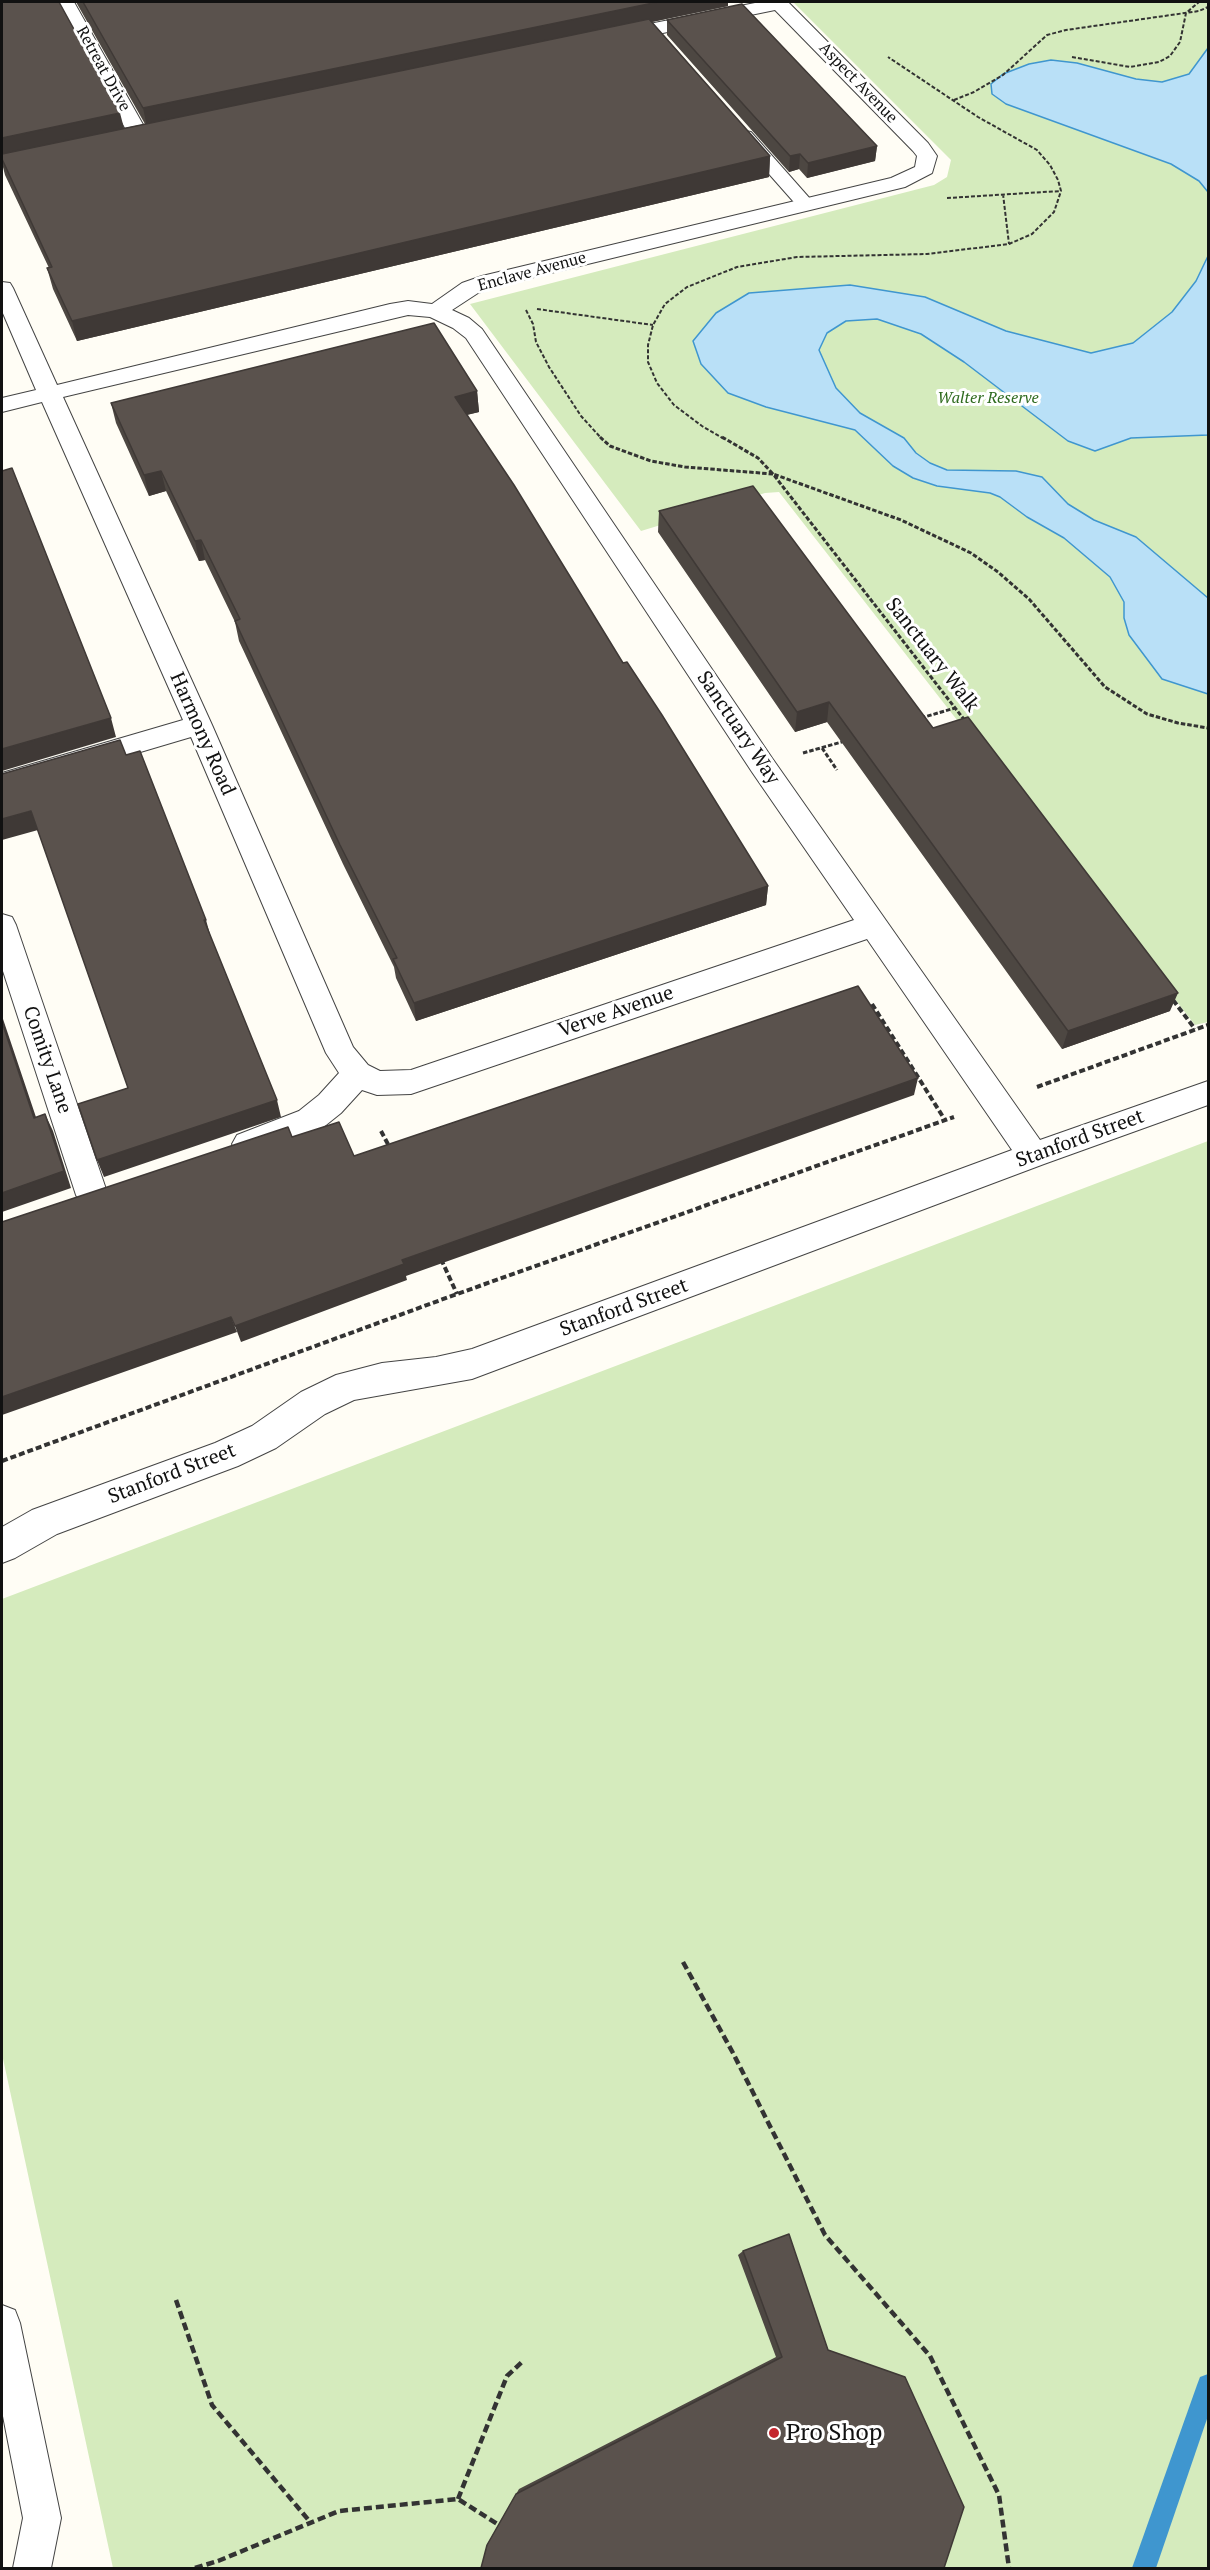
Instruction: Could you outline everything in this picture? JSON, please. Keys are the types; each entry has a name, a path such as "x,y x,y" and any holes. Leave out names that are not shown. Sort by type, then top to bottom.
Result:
{"street":[{"name":"Retreat Drive","path":"65,2 140,137"},
{"path":"593,41 657,36 779,2"},
{"name":"Aspect Avenue","path":"779,2 921,147 927,156 925,169"},
{"path":"117,142 161,133"},
{"name":"Enclave Avenue","path":"436,311 470,288 490,281 898,183 925,169"},
{"name":"Harmony Road","path":"2,288 47,393 199,725 341,1053 357,1074"},
{"path":"2,405 390,311 408,308 436,311"},
{"name":"Sanctuary Way","path":"436,311 454,318 474,334 762,765 1033,1155"},
{"path":"2,783 199,725"},
{"name":"Comity Lane","path":"2,925 92,1196"},
{"name":"Verve Avenue","path":"357,1074 376,1083 411,1082 874,925"},
{"path":"216,1155 284,1132 310,1120 330,1104 357,1074"},
{"name":"Stanford Street","path":"2,1546 45,1522 226,1455 264,1437 313,1403 348,1386 382,1378 436,1372 472,1364 1033,1155 1209,1093"},
{"name":"Stanford Street","path":"2,1529 45,1522"}],"lane":[{"path":"732,120 806,205"},
{"path":"2,2323 42,2518 32,2568"}],"path":[{"path":"1072,57 1130,67 1159,62 1170,56 1180,42 1186,13 1199,2"},
{"path":"773,474 758,458 702,426 674,405 657,383 648,362 648,345 652,325 665,304 687,287 737,267 797,257 927,254 1009,244 1032,234 1046,223 1059,202 1058,180 1050,165 1037,150 953,100 974,92 1003,75 1047,35 1066,30 1186,13 1209,7"},
{"path":"898,183 921,200 1060,191"},
{"path":"1003,194 1009,244"},
{"path":"525,309 533,324 536,342 549,367 581,416 610,446 651,460 686,467 773,474 901,520 970,553 998,572 1029,599 1105,687 1127,703 1147,714 1178,723 1209,728"},
{"path":"538,309 652,325"},
{"name":"Sanctuary Walk","path":"773,474 969,727"},
{"path":"911,721 955,708"},
{"path":"762,765 855,738"},
{"path":"822,748 837,770"},
{"path":"1172,999 1195,1029"},
{"path":"2,1461 457,1294 1209,1024"},
{"path":"381,1131 388,1146 395,1153"},
{"path":"439,1254 457,1294"},
{"path":"683,1962 738,2063 825,2235 930,2356 999,2495 1009,2568"},
{"path":"176,2300 212,2405 311,2523"},
{"path":"458,2499 507,2376 524,2360"},
{"path":"195,2568 218,2561 339,2511 458,2499 499,2525"}],"green space":[{"name":"Walter Reserve","path":"793,2 1208,2 1208,1022 1195,1025 779,492 765,493 641,531 470,304 934,185 947,177 951,160"},
{"path":"1208,1141 1208,2568 113,2568 2,2054 2,1599"}],"water":[{"path":"1208,48 1208,192 1199,181 1171,164 1006,104 992,94 991,84 1003,74 1029,64 1051,60 1077,63 1136,79 1162,82 1189,74"},
{"path":"1208,256 1208,435 1131,438 1095,451 1068,441 964,362 921,334 877,319 846,321 827,333 819,350 836,388 860,413 904,438 916,453 930,463 947,470 1016,471 1042,477 1068,504 1094,520 1136,537 1208,598 1208,694 1162,679 1129,635 1124,618 1124,602 1110,577 1064,538 990,493 937,486 913,478 893,466 855,430 766,407 728,393 701,364 693,341 716,313 749,293 850,285 925,297 1006,331 1091,353 1133,343 1172,312 1196,281"}],"building":[{"path":"2,2 59,2 120,113 2,138"},
{"path":"83,2 658,2 143,108"},
{"path":"742,4 877,146 808,163 800,154 790,156 667,20"},
{"path":"649,19 770,156 72,321 47,268 52,267 2,159 2,154"},
{"path":"434,323 477,391 455,397 514,485 623,663 627,662 662,715 768,886 414,1003 393,959 397,958 340,845 235,621 240,619 201,540 195,541 161,471 144,475 111,403"},
{"path":"12,468 111,718 2,749 2,471"},
{"path":"753,486 933,728 968,717 1178,993 1068,1031 829,702 797,712 659,511"},
{"path":"120,740 126,755 140,751 206,920 204,920 277,1100 97,1160 78,1104 128,1088 31,811 2,819 2,774"},
{"path":"858,986 918,1078 402,1260 404,1264 235,1326 231,1317 2,1397 2,1222 288,1127 292,1137 339,1122 354,1156"},
{"path":"2,1022 34,1118 45,1114 64,1171 2,1193"},
{"name":"Pro Shop","path":"789,2234 828,2350 905,2377 964,2507 944,2568 481,2568 487,2545 516,2494 782,2357 743,2251"}],"waterway":[{"path":"1144,2568 1208,2385"}],"place":[{"name":"Pro Shop","path":"774,2433"}]}
